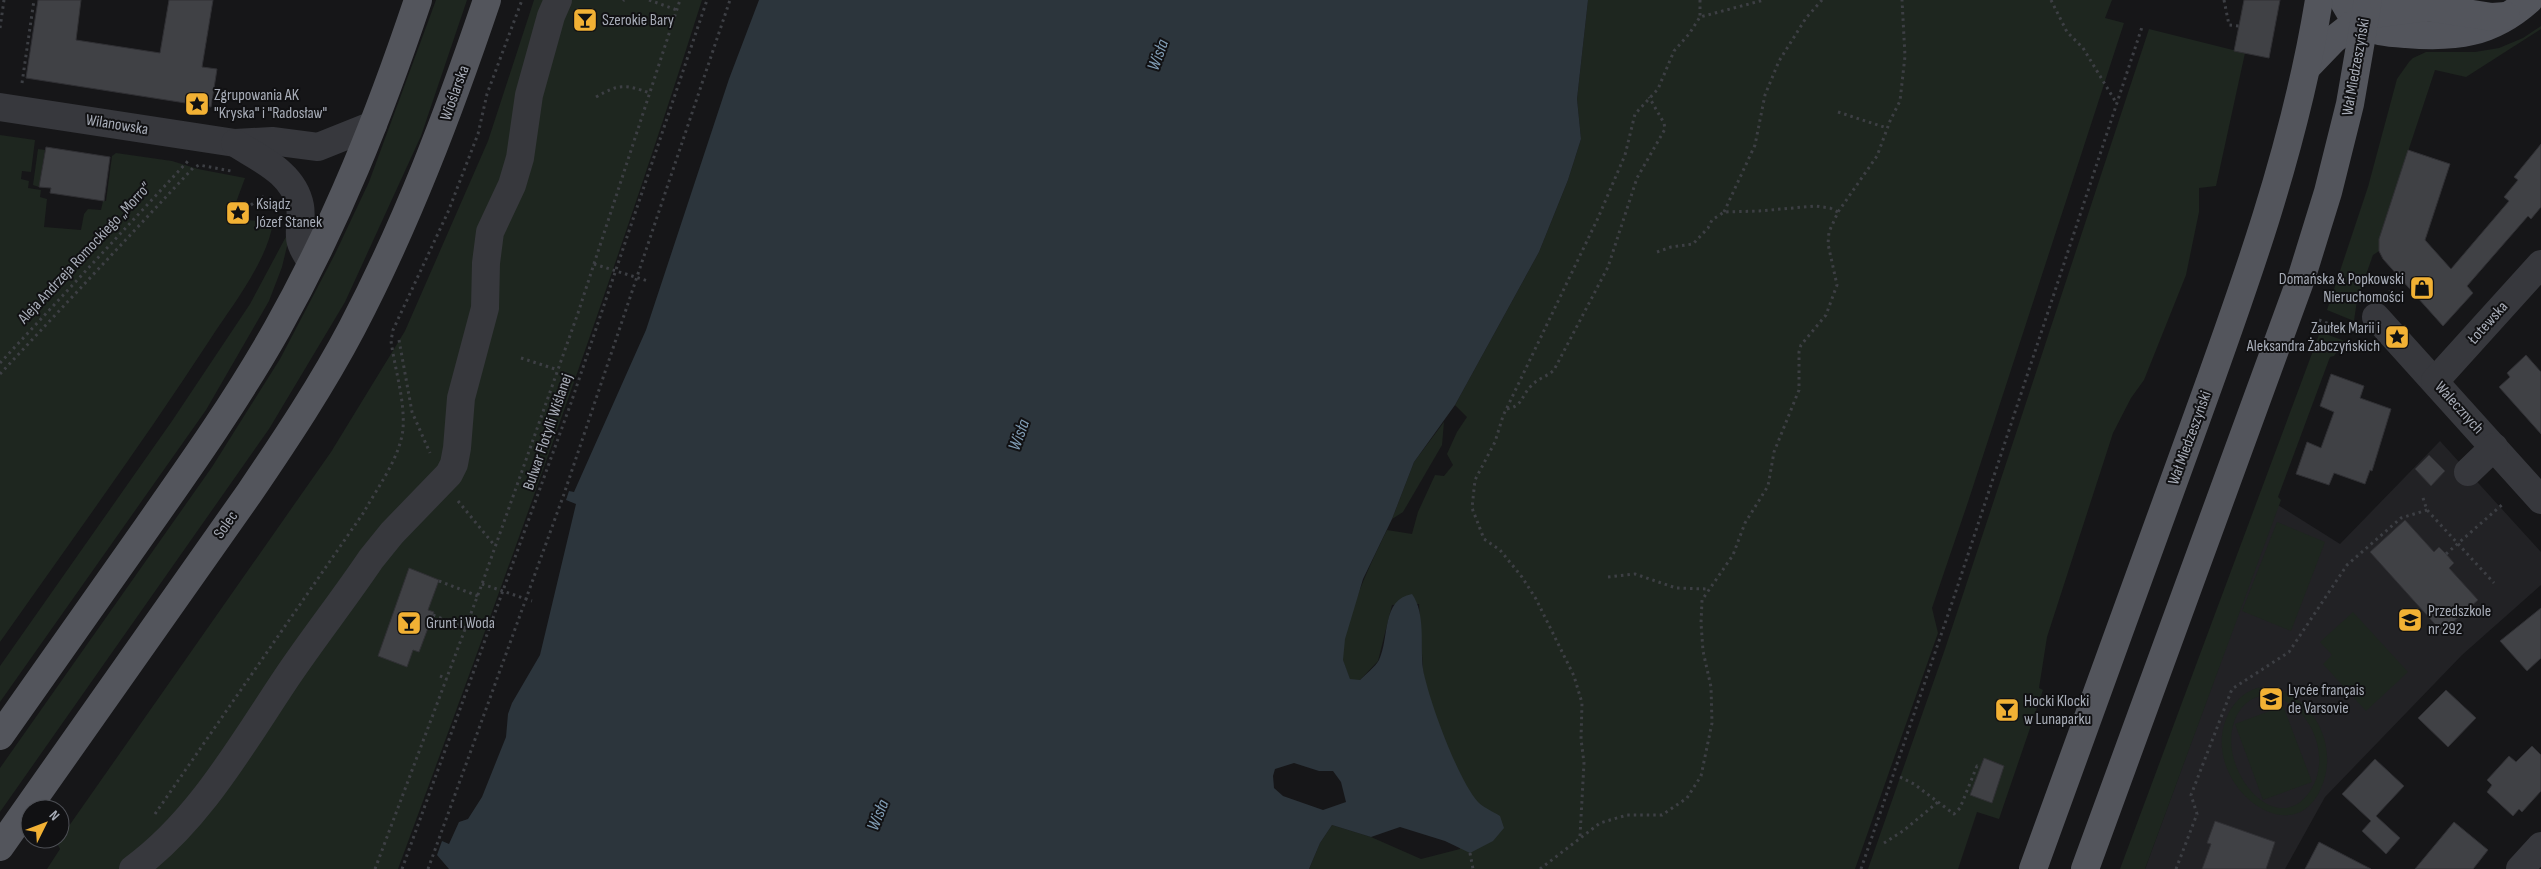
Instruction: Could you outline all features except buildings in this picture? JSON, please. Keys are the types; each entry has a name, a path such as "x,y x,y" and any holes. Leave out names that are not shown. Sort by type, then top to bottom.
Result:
{"main road":[{"path":"0,736 234,401 278,328 348,189 418,0"},
{"name":"Wioślarska","path":"419,184 488,0"},
{"name":"Wał Miedzeszyński","path":"2033,869 2242,295 2277,189 2308,66 2320,0"},
{"path":"2359,12 2379,31 2441,37 2466,34 2506,16 2529,0"},
{"path":"2308,66 2359,12 2429,6 2492,17 2506,16"},
{"name":"Wał Miedzeszyński","path":"2085,869 2302,276 2328,192 2350,104 2355,77 2359,12"},
{"path":"2355,77 2363,60 2374,47 2402,34"},
{"name":"Solec","path":"0,847 250,492 310,401 359,313 419,184"}],"street":[{"path":"133,869 154,853 183,824 392,533 443,483 454,464 461,398 485,308 486,263 490,232 512,185 520,158 529,95 551,16 558,0"},
{"name":"Wilanowska","path":"0,107 235,143 272,141 318,147 373,125"},
{"name":"Wilanowska","path":"235,143 276,169 288,179 296,192 302,220 300,238 311,262"},
{"name":"Łotewska","path":"2435,381 2541,264"},
{"name":"Walecznych","path":"2376,317 2541,500"},
{"path":"2468,472 2494,447"},
{"path":"2520,869 2541,846"}],"path":[{"path":"0,28 4,0"},
{"path":"22,83 34,0"},
{"path":"149,822 364,512 390,465 402,431 403,412 391,341 393,330 451,203 478,134 487,94 522,0"},
{"path":"649,0 677,10"},
{"path":"375,869 478,596 558,370 680,0"},
{"name":"Bulwar Flotylli Wiślanej","path":"402,869 504,592 616,272 706,0"},
{"path":"428,869 526,599 638,278 730,0"},
{"path":"1580,836 1584,763 1581,739 1582,703 1574,676 1536,599 1522,577 1500,550 1484,539 1472,508 1475,480 1494,442 1506,409 1598,218 1625,155 1635,114 1658,88 1674,51 1689,34 1700,17 1700,0"},
{"path":"1700,17 1764,0"},
{"path":"1724,212 1755,145 1765,95 1779,61 1806,18 1822,0"},
{"path":"1540,869 1580,836 1600,823 1615,818 1662,815 1677,806 1695,788 1701,776 1712,723 1711,687 1703,651 1702,600 1733,556 1745,523 1768,486 1774,452 1799,390 1798,352 1801,344 1826,315 1834,298 1837,285 1828,244 1829,232 1838,212 1877,156 1887,128 1900,101 1904,81 1905,56 1902,0"},
{"path":"2051,0 2060,21 2067,32 2083,48 2117,104"},
{"path":"2224,0 2229,25 2239,26"},
{"path":"1861,869 1954,598 2142,27"},
{"path":"596,98 616,86 629,86 650,93"},
{"path":"1506,409 1516,407 1523,401 1530,386 1548,376 1554,370 1608,267 1637,178 1665,129 1664,123 1649,97"},
{"path":"1838,112 1887,128"},
{"name":"Aleja Andrzeja Romockiego „Morro”","path":"0,363 188,161"},
{"path":"0,374 193,168"},
{"path":"240,212 271,192"},
{"path":"1657,252 1671,247 1693,244 1718,214 1724,212 1815,206 1830,208 1838,212"},
{"path":"594,264 648,281"},
{"path":"2318,320 2350,332"},
{"path":"399,340 412,412 443,483 495,547"},
{"path":"521,358 558,370"},
{"path":"2423,498 2426,510 2494,583"},
{"path":"2446,554 2504,503"},
{"path":"2176,869 2197,814 2191,795 2232,689 2289,652 2347,565 2401,518 2426,510"},
{"path":"1608,577 1635,574 1676,588 1708,589"},
{"path":"439,581 478,596"},
{"path":"482,584 532,601"},
{"path":"433,615 466,628"},
{"path":"440,676 447,679"},
{"path":"1900,777 1914,784 1954,814 1960,808 1977,766 1980,768"},
{"path":"1884,843 1903,831 1938,802"},
{"path":"1470,853 1473,869"}],"shaded area":[{"path":"436,0 467,0 421,136 345,302 269,429 0,812 0,768 212,467 280,359 335,254 369,182"},
{"path":"534,0 702,0 593,328 398,869 47,869 60,849 70,849 70,824 331,452 405,331 488,141"},
{"path":"1588,0 2112,0 2105,18 2124,23 1932,608 1938,633 1855,869 1309,869 1320,843 1332,825 1371,837 1421,859 1460,849 1434,738 1423,670 1419,604 1392,605 1378,661 1360,680 1350,680 1343,661 1343,648 1351,614 1358,595 1387,530 1412,534 1418,512 1435,475 1444,476 1453,465 1447,454 1457,432 1467,417 1455,405 1539,252 1568,180 1581,139 1577,99"},
{"path":"2541,26 2541,29 2466,77 2435,70 2379,239 2379,251 2373,255 2357,300 2354,321 2327,310 2368,187 2397,79 2409,62 2426,52 2475,52 2499,48 2523,38"},
{"path":"2149,29 2245,53 2216,186 2199,188 2199,212 2186,275 2144,380 2131,398 2113,433 2047,637 2039,688 2043,690 1999,819 1977,812 1958,869 1868,869 1945,649"},
{"path":"0,135 35,140 31,172 22,171 21,179 29,181 28,188 41,190 40,197 47,199 44,227 81,230 84,214 88,209 101,210 103,201 106,201 112,156 116,153 172,161 198,169 245,178 231,216 233,219 273,222 264,252 239,297 134,453 0,642"},
{"path":"38,149 45,150 39,187 33,185"},
{"path":"289,231 282,267 269,301 206,410 0,702 0,666 172,421 250,304"},
{"path":"2320,332 2345,341 2334,356 2330,357 2278,497 2281,500 2145,869 2120,869"},
{"path":"1444,422 1442,445 1403,512 1392,519 1414,462"},
{"path":"2440,441 2541,552 2541,585 2462,655 2325,797 2285,869 2145,869 2278,505 2340,544"},
{"path":"2277,522 2325,542 2291,631 2242,611"},
{"path":"2353,612 2408,672 2366,711 2323,664 2332,655 2320,642"},
{"path":"2257,688 2274,689 2289,694 2303,704 2321,730 2326,746 2327,763 2324,780 2312,803 2294,814 2275,814 2256,805 2239,789 2227,768 2222,744 2226,719 2238,700","holes":["2264,695 2280,698 2293,706 2305,718 2313,732 2318,747 2319,764 2316,779 2308,794 2294,806 2279,808 2264,802 2250,790 2239,773 2233,754 2231,734 2237,715 2248,702"]},
{"path":"2283,706 2312,782 2263,800 2235,724"}],"water":[{"name":"Wisła","path":"759,0 1588,0 1577,99 1581,139 1568,180 1539,252 1455,405 1414,462 1392,519 1363,579 1345,639 1343,660 1350,679 1360,680 1379,660 1388,621 1395,604 1402,598 1412,594 1421,620 1423,669 1431,699 1453,758 1470,791 1480,804 1500,816 1504,828 1493,841 1470,853 1445,841 1400,827 1371,837 1332,825 1320,843 1309,869 449,869 437,855 442,841 449,844 459,822 468,819 482,797 506,737 508,714 512,703 540,655 576,504 566,500 569,491 574,492 646,330 729,79","holes":["1294,763 1319,771 1333,771 1341,782 1346,802 1323,810 1283,796 1274,788 1273,776 1275,769"]}],"place":[{"name":"Szerokie Bary","path":"585,20"},
{"name":"Zgrupowania AK \"Kryska\" i \"Radosław\"","path":"197,104"},
{"name":"Ksiądz Józef Stanek","path":"238,213"},
{"name":"Domańska & Popkowski Nieruchomości","path":"2422,288"},
{"name":"Zaułek Marii i Aleksandra Żabczyńskich","path":"2397,337"},
{"name":"Przedszkole nr 292","path":"2410,620"},
{"name":"Grunt i Woda","path":"409,623"},
{"name":"Lycée français de Varsovie","path":"2271,699"},
{"name":"Hocki Klocki w Lunaparku","path":"2007,710"}]}
